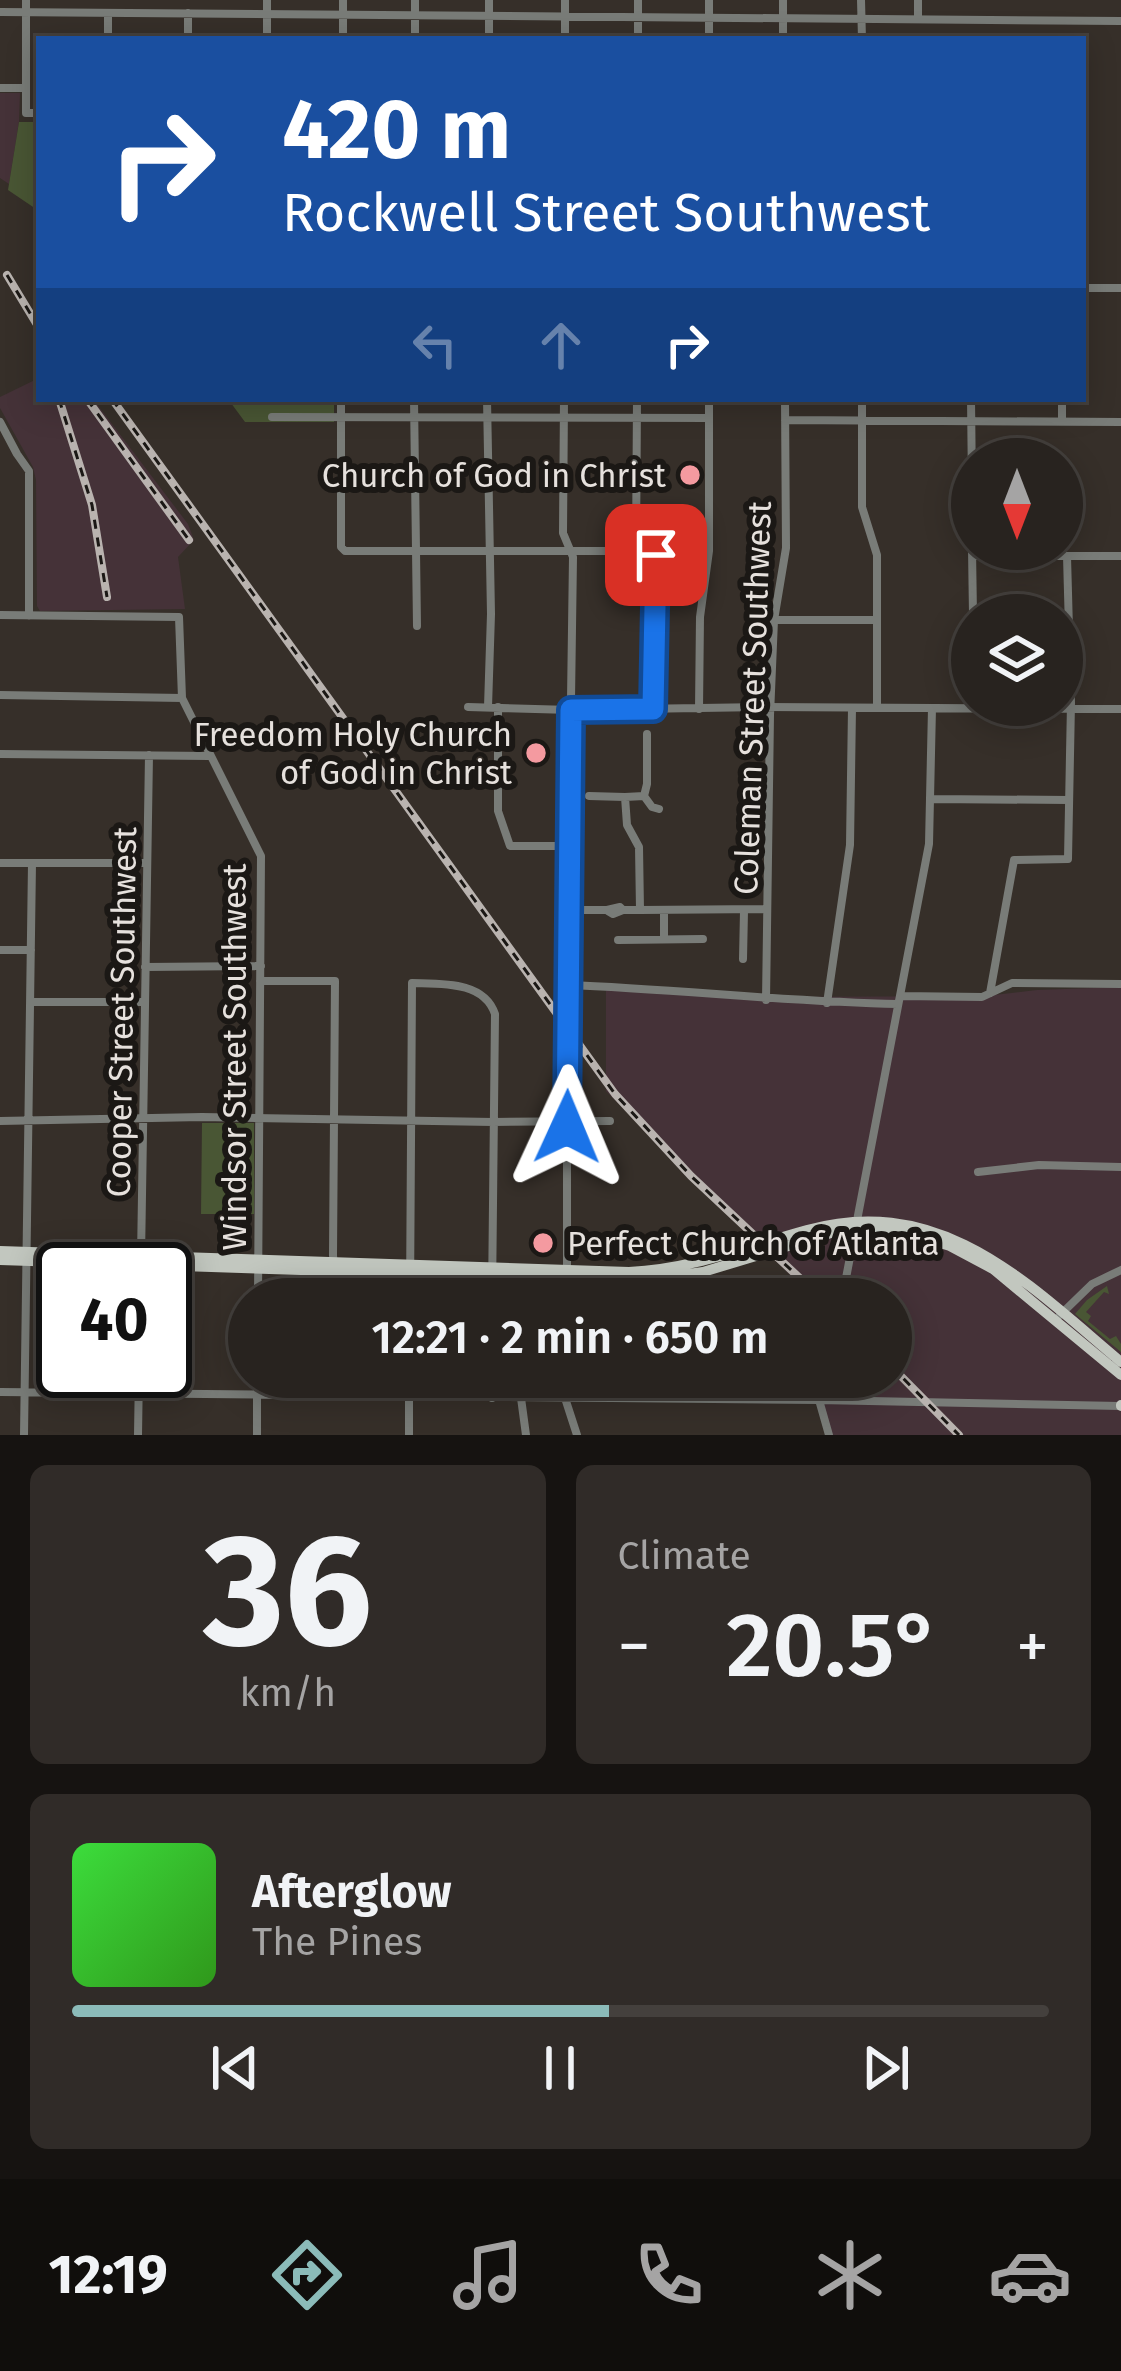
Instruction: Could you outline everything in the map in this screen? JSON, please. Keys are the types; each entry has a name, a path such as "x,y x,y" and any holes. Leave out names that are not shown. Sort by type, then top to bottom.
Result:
{"main road":[{"path":"192,1264 629,1272 720,1258 802,1231 906,1224 938,1231 979,1250 1121,1375"},
{"path":"0,1256 36,1257"},
{"path":"1059,1317 1121,1362"}],"street":[{"path":"26,0 26,113 36,113"},
{"path":"267,0 267,36"},
{"path":"343,0 343,36"},
{"path":"415,0 415,36"},
{"path":"489,0 489,36"},
{"path":"565,0 565,36"},
{"path":"638,0 638,36"},
{"path":"709,0 709,36"},
{"path":"783,0 783,36"},
{"path":"861,0 862,36"},
{"path":"918,0 918,19"},
{"path":"0,12 1121,21"},
{"path":"108,13 108,36"},
{"path":"188,14 188,36"},
{"path":"0,88 26,88"},
{"path":"1086,287 1121,288"},
{"path":"340,402 341,548 345,551 709,551"},
{"path":"414,402 417,626"},
{"path":"487,402 498,812 510,846 569,846"},
{"path":"564,402 562,533 573,557 567,1278"},
{"path":"636,551 637,402"},
{"path":"699,709 700,617 709,551 709,402"},
{"name":"Coleman Street Southwest","path":"766,1000 763,910 774,620 785,548 785,402"},
{"path":"862,402 862,508 877,555 877,707"},
{"path":"971,402 971,438"},
{"path":"1062,402 1062,421"},
{"path":"272,417 709,418"},
{"path":"785,420 1121,422"},
{"path":"0,422 29,471 29,616 0,615"},
{"path":"0,458 16,454"},
{"path":"653,709 656,551"},
{"path":"1083,556 1121,556"},
{"name":"Windsor Street Southwest","path":"29,616 179,617 182,698 262,856 259,1278"},
{"path":"774,620 877,620"},
{"path":"0,694 182,698"},
{"path":"468,707 951,707"},
{"path":"827,1003 850,845 852,707"},
{"path":"846,1278 929,844 932,708"},
{"path":"1083,709 1121,709"},
{"path":"990,993 1014,860 1068,859 1071,726"},
{"path":"644,796 646,734"},
{"path":"0,754 209,755"},
{"name":"Cooper Street Southwest","path":"141,1242 149,755"},
{"path":"589,796 644,796"},
{"path":"644,796 659,809"},
{"path":"626,797 627,825 639,847 640,910"},
{"path":"932,800 1070,800"},
{"path":"0,863 146,863"},
{"path":"24,1435 32,863"},
{"path":"568,910 763,910"},
{"path":"664,910 664,938"},
{"path":"743,959 744,910"},
{"path":"618,940 703,939"},
{"path":"0,950 31,950"},
{"path":"146,967 261,966"},
{"path":"260,981 335,981 335,1278"},
{"path":"410,1278 412,982 468,988 491,1002 495,1014 492,1278"},
{"path":"567,985 827,1003 982,997 1012,983 1121,984"},
{"path":"30,1002 145,1002"},
{"path":"0,1121 144,1117 610,1121"},
{"path":"978,1172 1039,1165 1121,1167"},
{"path":"1059,1317 1092,1284 1121,1270"},
{"path":"0,1392 36,1392"},
{"path":"192,1395 228,1396"},
{"path":"138,1398 138,1435"},
{"path":"257,1398 257,1435"},
{"path":"409,1398 409,1435"},
{"path":"521,1398 526,1435"},
{"path":"577,1435 565,1398 1121,1406"},
{"path":"819,1400 830,1435"}],"shaded area":[{"path":"0,93 20,93 9,184 0,178"},
{"path":"36,379 36,402 95,402 188,524 194,540 178,557 185,609 40,611 36,480 0,408 0,397"},
{"path":"606,987 768,997 985,996 1121,987 1121,1435 831,1435 820,1398 912,1398 912,1278 793,1278 606,1091"}],"green space":[{"path":"19,122 36,122 36,209 8,190"},
{"path":"230,402 334,402 334,422 245,422"},
{"path":"202,1123 254,1123 254,1214 201,1214"},
{"path":"1107,1286 1109,1294 1104,1292 1086,1312 1091,1316 1088,1321 1110,1339 1116,1336 1121,1352 1075,1314"}],"railway":[{"path":"7,275 36,323"},
{"path":"60,402 92,505 107,597"},
{"path":"89,402 189,540"},
{"path":"114,402 615,1094 691,1176 800,1278"},
{"path":"912,1387 959,1435"}],"place":[{"name":"Church of God in Christ","path":"690,475"},
{"name":"Freedom Holy Church of God in Christ","path":"536,753"},
{"name":"Perfect Church of Atlanta","path":"543,1243"}],"route":[{"path":"567,1127 571,710 653,709 656,555"}]}
